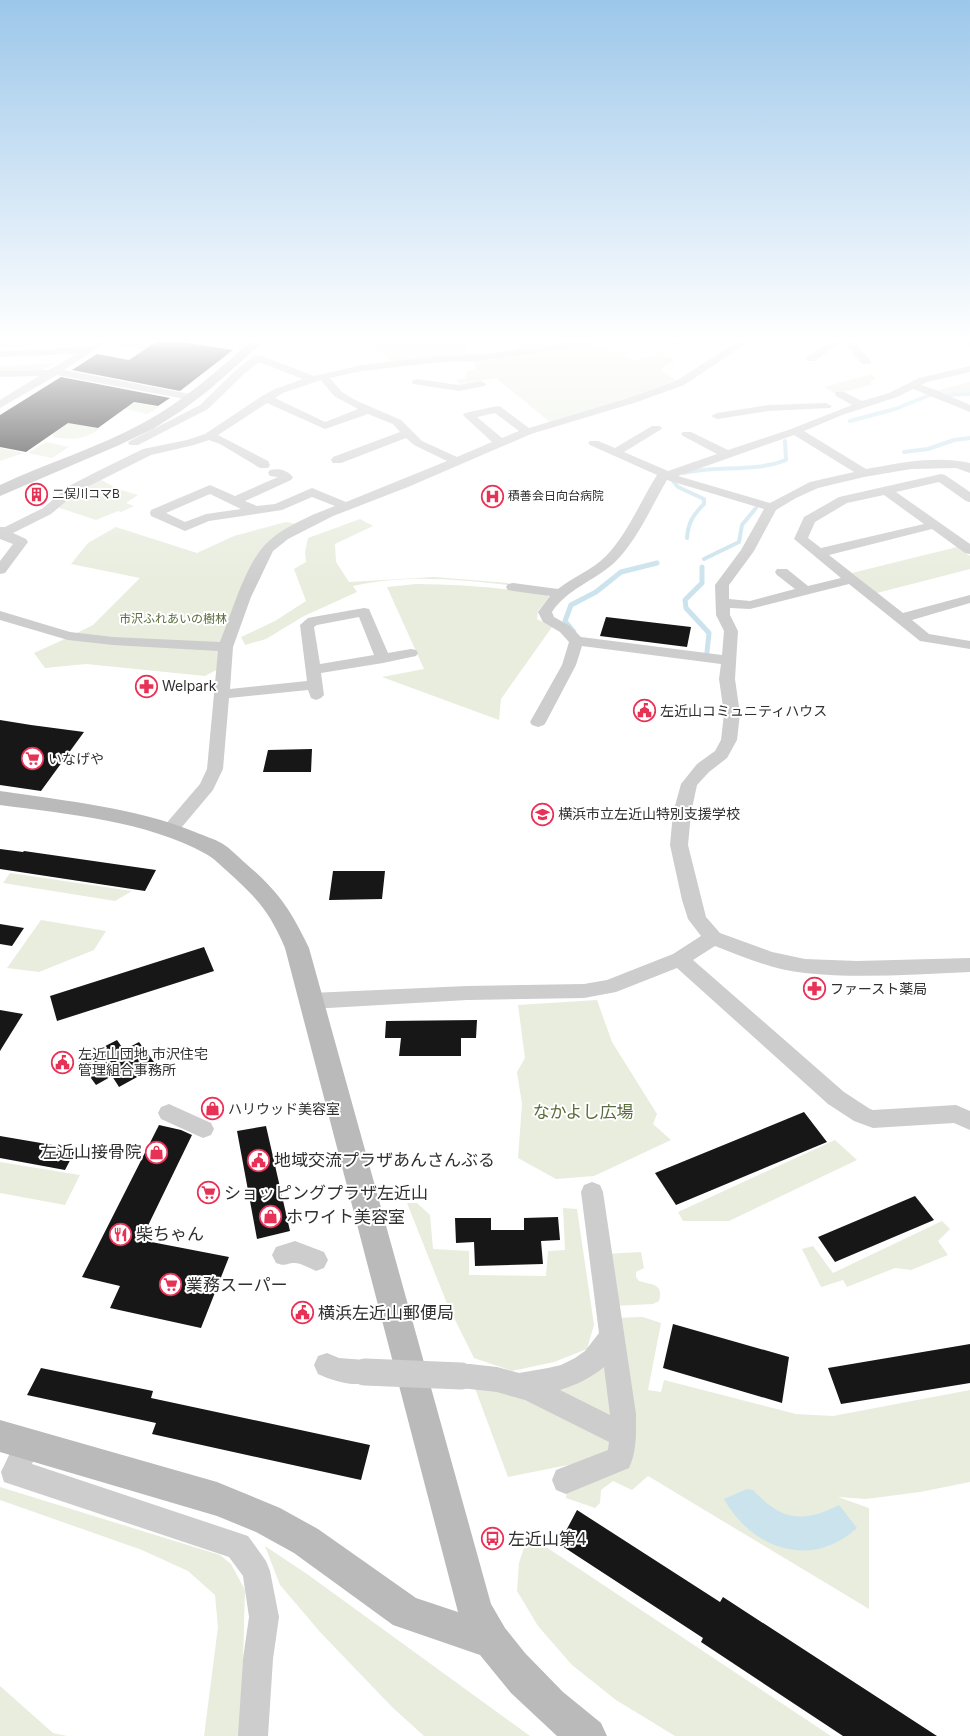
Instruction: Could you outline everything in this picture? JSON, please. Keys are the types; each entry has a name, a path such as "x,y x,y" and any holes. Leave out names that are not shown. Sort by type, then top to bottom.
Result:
{"street":[{"path":"130,440 152,423"},
{"path":"0,491 130,440 168,423"},
{"path":"0,570 21,542 5,536 4,531 47,510 73,489 147,452 190,443 209,436 228,423"},
{"path":"318,423 324,426 332,423"},
{"path":"398,423 418,443 457,462"},
{"path":"478,423 500,443"},
{"path":"515,423 527,432"},
{"path":"170,830 207,786 215,769 226,647 244,598 259,564 268,549 283,536 328,512 404,484 527,432 557,423"},
{"path":"728,660 576,641 565,629 548,619 545,612 550,604 562,594 598,570 610,558 627,536 662,477 729,455 814,423"},
{"path":"614,453 656,428"},
{"path":"794,431 864,473"},
{"path":"337,460 408,433"},
{"path":"687,434 729,455"},
{"path":"209,436 244,453 264,464 269,469 287,477 235,500"},
{"path":"130,440 147,452"},
{"path":"594,443 678,480 771,507"},
{"path":"970,468 956,464 911,465 864,473 814,486 792,495 771,507 761,523 747,552 722,585 723,615 731,631 727,679 732,714 729,743 721,754 703,768 689,784 682,813 679,845 691,900 697,919 713,938 769,960 806,966 856,968 970,965"},
{"path":"970,498 940,478 843,500 809,520 801,538 925,638 970,645"},
{"path":"254,510 210,489 156,513 185,527 206,518 278,507 312,492 345,506"},
{"path":"886,491 970,550"},
{"path":"819,553 934,525"},
{"path":"782,572 805,591"},
{"path":"723,603 750,605 852,579"},
{"path":"513,587 562,594"},
{"path":"901,618 970,599"},
{"path":"315,683 307,625 313,620 364,612 383,658"},
{"path":"0,615 68,636 113,641 226,647"},
{"path":"538,722 569,665 576,641"},
{"path":"222,694 315,683 383,658 411,654"},
{"path":"0,798 114,815 170,830 215,849 258,886 272,902 285,922 297,948 475,1609 492,1641 526,1682 575,1727 588,1736"},
{"path":"311,1001 467,993 584,991 609,986 680,959 713,938"},
{"path":"680,959 836,1098 862,1115 873,1119 956,1114 970,1120"},
{"path":"169,1113 203,1128"},
{"path":"566,1480 620,1459 623,1414 611,1337 592,1192"},
{"path":"518,1384 542,1382 581,1370 594,1361 604,1350 611,1337"},
{"path":"327,1365 337,1370 359,1369 483,1377 518,1384 622,1435"},
{"path":"253,1736 258,1659 264,1617 256,1571 238,1546 14,1472 14,1440 217,1499 268,1520 306,1541 406,1612 492,1641"}],"green space":[{"path":"18,423 68,423 100,429 83,437 66,439 53,437 54,431"},
{"path":"46,442 69,447 52,458 28,453"},
{"path":"0,448 24,453 0,461"},
{"path":"98,478 118,489 138,495 126,503 134,506 96,520 57,507 77,489"},
{"path":"360,519 373,526 335,544 336,562 349,582 434,577 508,583 508,585 469,581 411,579 372,582 353,586 357,592 304,616 266,639 245,645 241,637 275,621 306,601 294,569 306,562 305,552 308,538"},
{"name":"市沢ふれあいの樹林","path":"286,522 297,524 271,539 259,553 244,584 238,601 220,668 205,676 86,664 45,668 34,653 93,625 140,578 71,564 88,543 116,527 197,553 234,536"},
{"path":"957,547 970,556 970,569 877,593 852,573"},
{"path":"416,584 497,588 546,594 549,597 538,611 537,619 552,627 501,699 499,720 382,677 424,669 387,587"},
{"path":"10,873 132,891 115,901 3,883"},
{"path":"41,920 106,931 94,950 39,972 7,968"},
{"name":"なかよし広場","path":"597,1000 612,1042 657,1114 653,1124 671,1140 594,1176 556,1179 518,1158 522,1104 517,1072 525,1058 518,1005"},
{"path":"835,1140 857,1160 729,1221 683,1221 678,1212"},
{"path":"0,1162 80,1175 65,1205 0,1193"},
{"path":"407,1203 417,1203 430,1215 433,1249 469,1251 469,1275 546,1276 548,1251 565,1250 563,1208 577,1209 594,1325 587,1349 554,1362 512,1371 474,1358 448,1306"},
{"path":"942,1221 950,1229 938,1241 948,1255 911,1270 895,1268 847,1287 843,1280 821,1287 802,1249 813,1246 833,1273"},
{"path":"641,1252 644,1268 636,1272 636,1277 639,1281 652,1284 658,1288 660,1291 659,1301 653,1304 612,1306 605,1254"},
{"path":"643,1317 661,1323 648,1390 661,1392 664,1380 796,1414 833,1416 970,1390 970,1482 920,1492 866,1499 838,1497 869,1508 869,1609 648,1476 632,1490 613,1481 601,1490 600,1503 595,1508 566,1498 568,1484 623,1461 613,1318"},
{"path":"604,1363 617,1428 539,1388"},
{"path":"473,1383 500,1385 614,1443 610,1453 593,1460 508,1477"},
{"path":"0,1487 220,1555 231,1564 245,1590 239,1736 204,1736 218,1627 215,1595 188,1571 142,1550 0,1500"},
{"path":"528,1535 831,1736 675,1736 616,1700 572,1665 538,1626 517,1591 519,1563"},
{"path":"265,1546 307,1574 530,1736 424,1736 392,1707 321,1633 280,1585"},
{"path":"0,1686 53,1733 67,1736 0,1736"}],"water":[{"path":"747,1489 753,1490 773,1508 793,1516 803,1517 814,1515 839,1505 857,1528 839,1541 821,1548 802,1550 784,1548 766,1541 750,1531 736,1516 724,1499"}],"building":[{"path":"0,423 68,423 26,452 0,447"},
{"path":"68,423 105,423 98,428"},
{"path":"606,617 691,627 687,647 600,636"},
{"name":"いなげや","path":"0,720 84,732 41,791 0,785"},
{"path":"312,749 311,772 263,772 268,750"},
{"path":"0,849 24,851 156,870 145,891 0,869"},
{"path":"333,871 385,871 382,899 329,900"},
{"path":"0,924 24,928 12,946 0,944"},
{"path":"204,947 214,971 57,1021 50,996"},
{"path":"0,1010 23,1014 0,1051"},
{"path":"477,1020 476,1038 461,1038 461,1056 399,1056 401,1038 385,1038 386,1021"},
{"path":"117,1040 124,1050 139,1042 157,1066 119,1087 112,1076 96,1085 78,1060"},
{"path":"804,1112 827,1142 676,1205 655,1173"},
{"path":"159,1125 181,1130 192,1135 141,1240 229,1257 201,1328 110,1308 120,1286 82,1277"},
{"path":"266,1126 290,1231 257,1239 237,1131"},
{"path":"0,1136 76,1149 65,1170 0,1158"},
{"path":"915,1196 934,1220 835,1262 818,1237"},
{"path":"558,1217 560,1240 541,1241 543,1264 475,1266 474,1242 456,1243 455,1218 491,1218 491,1230 524,1230 524,1218"},
{"path":"673,1324 789,1357 782,1403 663,1368"},
{"path":"970,1344 970,1383 841,1404 828,1368"},
{"path":"41,1368 153,1391 151,1398 370,1445 361,1480 152,1434 156,1423 27,1395"},
{"path":"577,1510 720,1602 723,1597 937,1736 843,1736 701,1642 703,1638 559,1544"}],"waterway":[{"path":"904,452 928,449 954,440 970,438"},
{"path":"684,473 710,469 748,468 774,464 786,460 785,441"},
{"path":"673,481 678,487 704,499 704,504 694,516 690,524 687,538"},
{"path":"704,559 739,542 742,525 756,508"},
{"path":"574,632 565,621 571,605 596,592 621,572 657,563"},
{"path":"702,567 702,583 685,600 686,608 709,633 707,652"}],"place":[{"name":"二俣川コマB","path":"37,494"},
{"name":"積善会日向台病院","path":"492,496"},
{"name":"Welpark","path":"146,686"},
{"name":"左近山コミュニティハウス","path":"645,711"},
{"name":"いなげや","path":"32,759"},
{"name":"横浜市立左近山特別支援学校","path":"542,814"},
{"name":"ファースト薬局","path":"814,989"},
{"name":"左近山団地 市沢住宅 管理組合事務所","path":"62,1062"},
{"name":"ハリウッド美容室","path":"212,1109"},
{"name":"左近山接骨院","path":"157,1152"},
{"name":"地域交流プラザあんさんぶる","path":"259,1160"},
{"name":"ショッピングプラザ左近山","path":"208,1193"},
{"name":"ホワイト美容室","path":"271,1217"},
{"name":"柴ちゃん","path":"120,1234"},
{"name":"業務スーパー","path":"171,1285"},
{"name":"横浜左近山郵便局","path":"303,1313"},
{"name":"左近山第4","path":"493,1539"}]}
